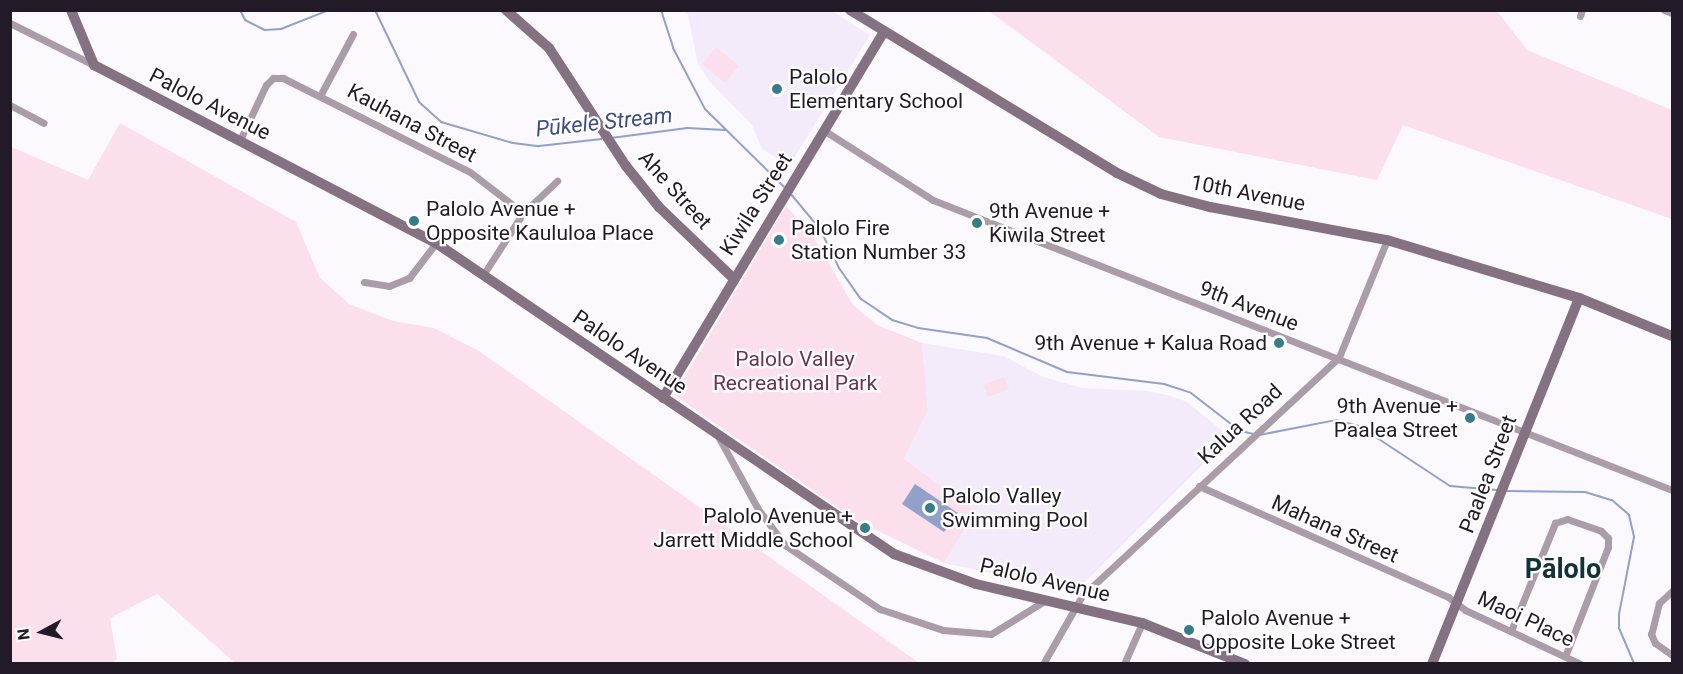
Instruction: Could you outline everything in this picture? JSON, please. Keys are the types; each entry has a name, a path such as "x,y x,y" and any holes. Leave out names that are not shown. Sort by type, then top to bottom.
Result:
{"street":[{"path":"71,10 94,65"},
{"name":"Ahe Street","path":"506,10 549,48 614,147 659,207 733,278"},
{"name":"10th Avenue","path":"850,10 1117,173 1161,194 1210,207 1387,240 1579,298 1672,336"},
{"path":"1664,10 1672,14"},
{"path":"10,23 94,65"},
{"name":"Kiwila Street","path":"663,398 733,278 884,31"},
{"path":"321,94 353,34"},
{"name":"Palolo Avenue","path":"94,65 436,243 894,554 941,574 1142,623 1227,660 1245,663"},
{"name":"Kauhana Street","path":"240,140 266,85 273,78 283,78 321,94 470,172 523,213"},
{"path":"10,105 44,123"},
{"name":"9th Avenue","path":"825,130 933,200 1339,357 1672,490"},
{"path":"483,275 523,213 557,181"},
{"name":"Kalua Road","path":"1043,663 1075,607 1243,443 1339,357 1387,240"},
{"path":"364,282 389,286 409,278 436,243"},
{"name":"Paalea Street","path":"1432,663 1579,298"},
{"path":"718,436 758,508 785,545 880,609 944,630 983,635 1006,628 1046,600"},
{"name":"Mahana Street","path":"1199,486 1457,604"},
{"path":"1511,631 1555,523 1567,519 1601,531 1608,538 1608,547 1566,654"},
{"path":"1672,591 1659,603 1651,634 1655,643 1672,655"},
{"name":"Maoi Place","path":"1457,604 1581,663"},
{"path":"1124,663 1142,623"}],"shaded area":[{"name":"Palolo Elementary School","path":"682,11 832,11 870,35 789,166 762,149 752,125 710,82 698,64 688,14"},
{"path":"922,343 1003,356 1043,377 1082,388 1148,391 1171,396 1187,402 1230,437 1076,591 944,563 976,511 904,459 928,410"}],"green space":[{"path":"989,11 1497,11 1527,50 1672,110 1672,219 1403,125 1377,180 1159,137"},
{"path":"716,47 739,66 725,83 702,64"},
{"path":"120,123 296,222 320,278 349,304 393,321 434,328 479,351 919,663 235,663 157,594 110,618 117,659 111,663 11,663 11,147 88,180"},
{"name":"Palolo Valley Recreational Park","path":"786,206 812,234 853,305 877,325 922,343 928,410 904,459 976,511 944,563 856,520 674,395"},
{"path":"1004,377 1009,389 988,397 983,385"}],"water":[{"name":"Palolo Valley Swimming Pool","path":"915,484 958,513 944,532 902,504"}],"waterway":[{"name":"Pūkele Stream","path":"240,10 245,20 265,30 281,29 329,10"},
{"name":"Pūkele Stream","path":"375,10 419,102 441,122 513,143 539,146 602,139"},
{"path":"661,10 673,48 705,109 786,189"},
{"name":"Pūkele Stream","path":"611,138 687,128 725,130"},
{"path":"790,193 820,229 839,268 861,299 892,320 918,328 987,338 1067,372 1164,384 1191,393 1240,431 1254,434"},
{"path":"1259,435 1336,420 1359,426 1450,486 1497,490"},
{"path":"1506,491 1585,492 1612,500 1629,515 1634,537 1619,614 1619,628 1634,664"}],"place":[{"name":"Palolo Elementary School","path":"777,89"},
{"name":"Palolo Avenue + Opposite Kaululoa Place","path":"414,221"},
{"name":"9th Avenue + Kiwila Street","path":"977,223"},
{"name":"Palolo Fire Station Number 33","path":"779,240"},
{"name":"9th Avenue + Kalua Road","path":"1279,343"},
{"name":"9th Avenue + Paalea Street","path":"1470,418"},
{"name":"Palolo Valley Swimming Pool","path":"930,508"},
{"name":"Palolo Avenue + Jarrett Middle School","path":"865,528"},
{"name":"Palolo Avenue + Opposite Loke Street","path":"1189,630"}],"district":[{"name":"Pālolo","path":"1563,570"}]}
